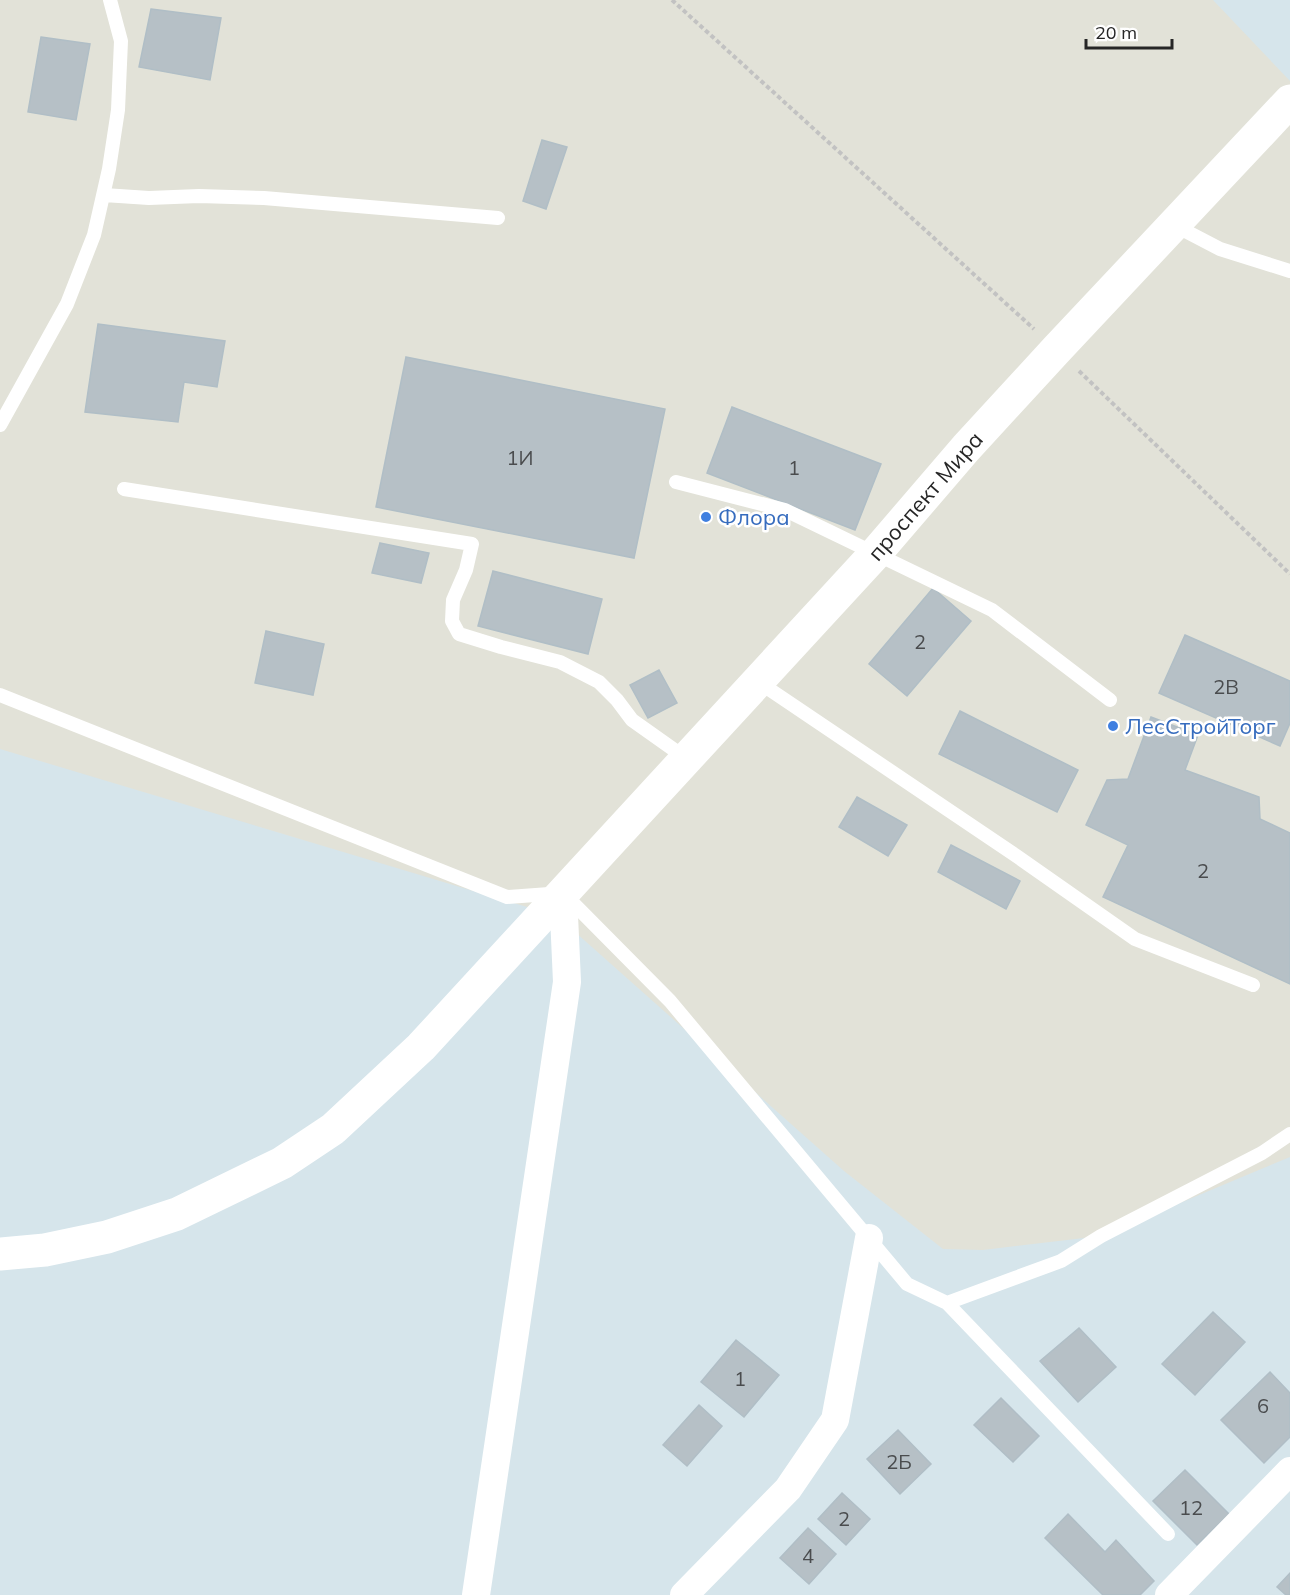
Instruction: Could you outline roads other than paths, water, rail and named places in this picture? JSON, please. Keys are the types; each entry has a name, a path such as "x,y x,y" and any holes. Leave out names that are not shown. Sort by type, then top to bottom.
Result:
{"street":[{"name":"проспект Мира","path":"0,1254 45,1250 107,1237 167,1218 282,1163 333,1129 421,1047 875,554 966,448 1290,101"},
{"path":"476,1595 567,982 564,893"},
{"path":"684,1595 788,1489 835,1420 869,1238"},
{"path":"1169,1595 1290,1471"}],"lane":[{"path":"0,425 67,304 94,235 104,195 118,111 121,41 110,0"},
{"path":"104,195 149,198 200,196 264,198 498,218"},
{"path":"1174,225 1220,249 1290,271"},
{"path":"676,482 785,510 992,610 1110,700"},
{"path":"124,489 472,544 466,570 453,600 452,621 459,634 560,662 599,682 632,720 687,759"},
{"path":"758,681 1135,939 1253,985"},
{"path":"0,695 507,897 564,893 670,1001 907,1284 947,1303 1168,1534"},
{"path":"947,1303 1061,1261 1101,1236 1262,1153 1290,1134"}],"place":[{"name":"Флора","path":"706,517"},
{"name":"ЛесСтройТорг","path":"1113,726"}]}
